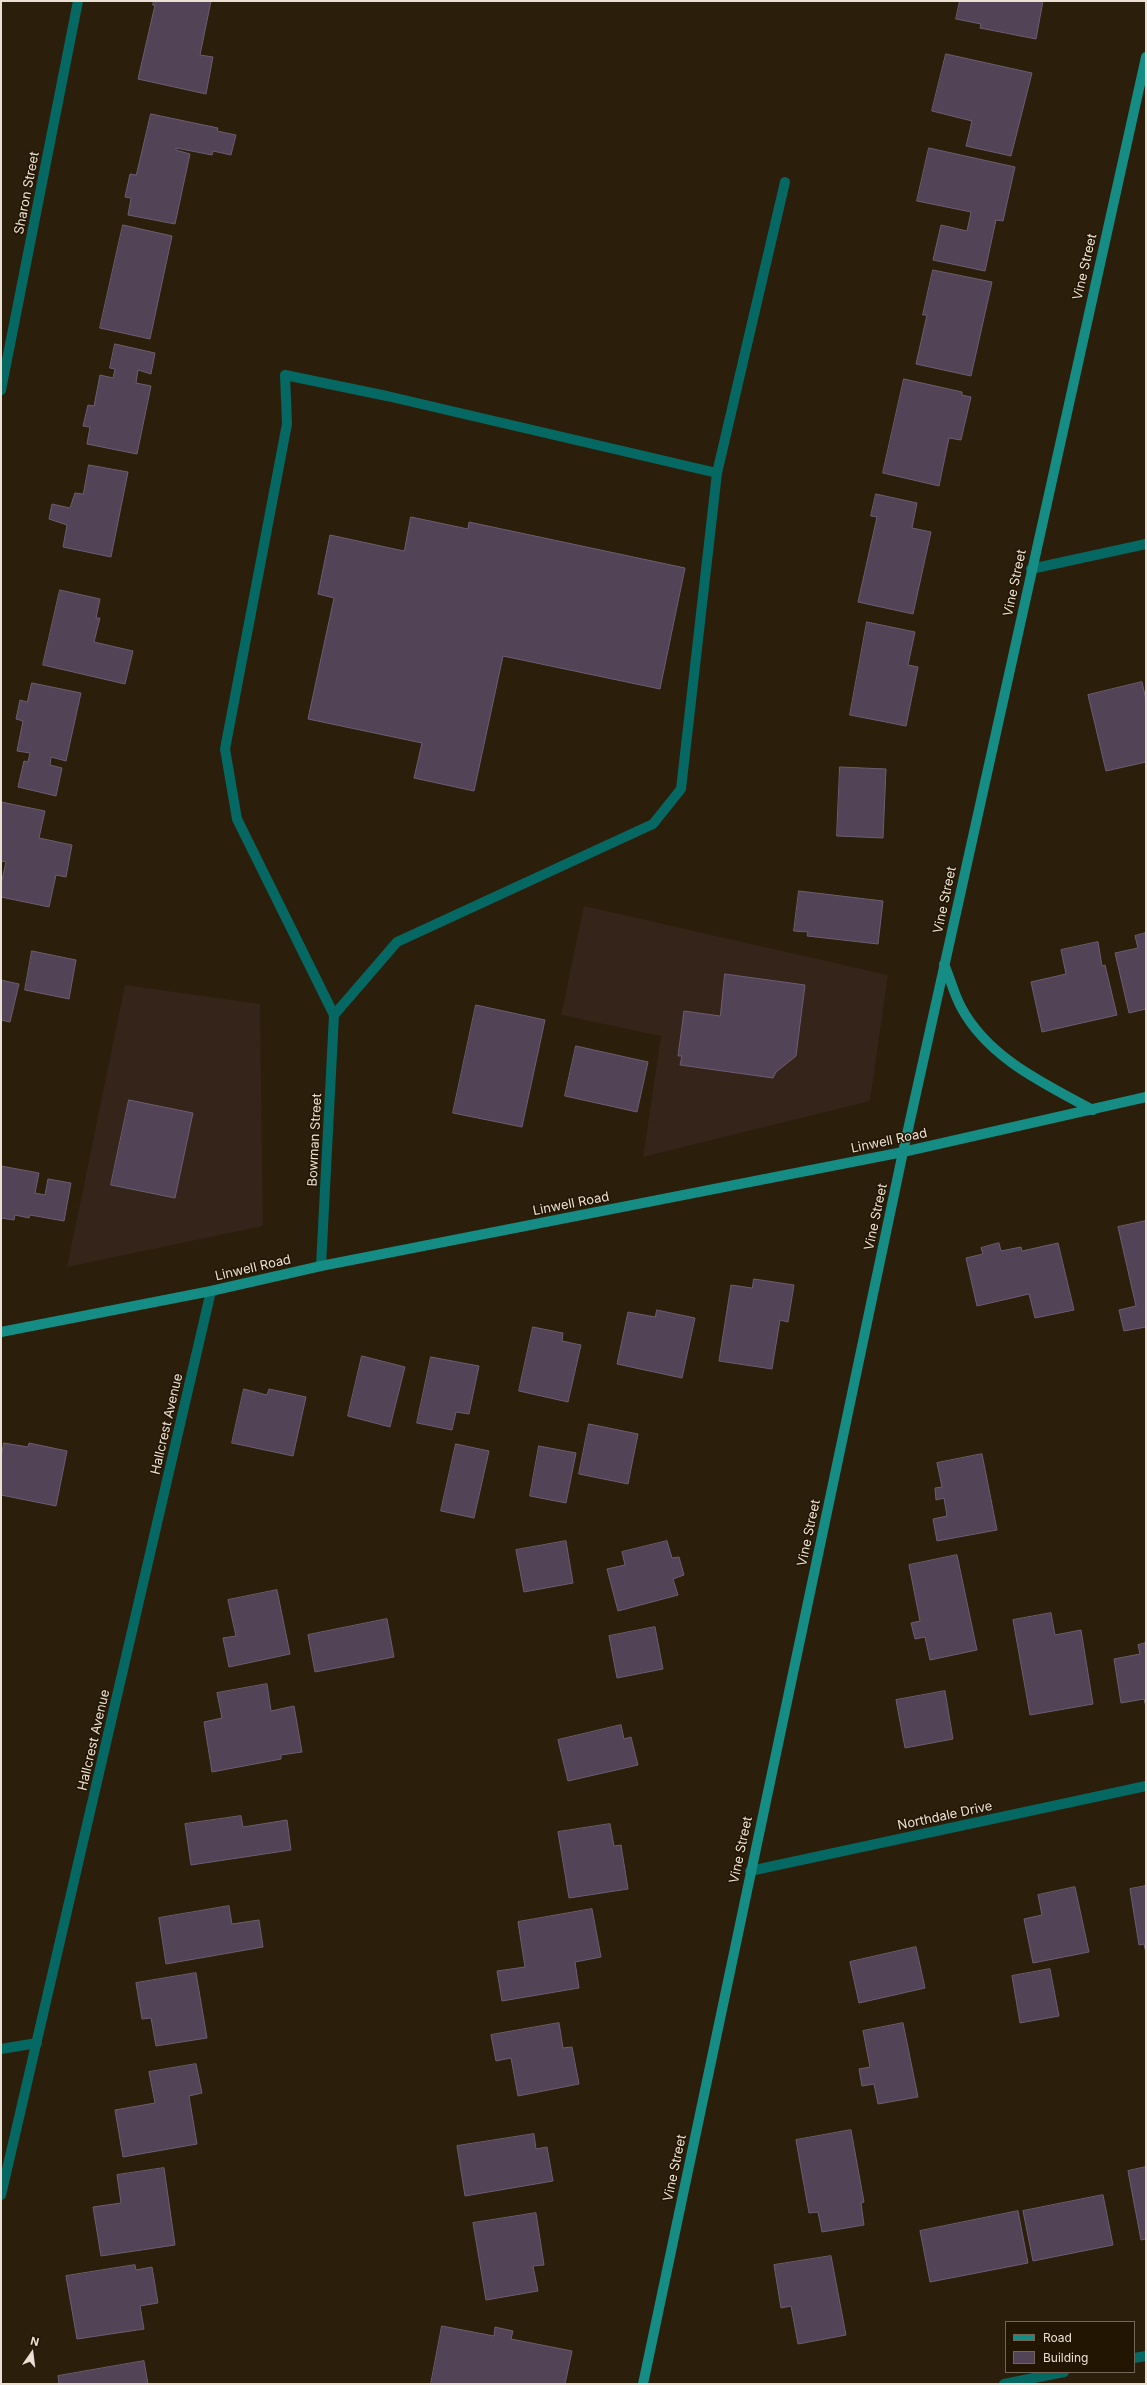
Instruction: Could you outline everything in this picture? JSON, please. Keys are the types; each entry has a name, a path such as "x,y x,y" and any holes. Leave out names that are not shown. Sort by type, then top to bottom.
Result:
{"street":[{"name":"Sharon Street","path":"1,390 78,1"},
{"name":"Vine Street","path":"644,2384 750,1871 903,1152 1031,569 1146,57"},
{"path":"717,473 395,398 285,375 288,424 225,749 236,819 334,1015 397,942 653,824 681,789 717,473 785,182"},
{"path":"1031,569 1146,544"},
{"path":"944,964 962,1007 980,1034 1024,1072 1093,1110"},
{"name":"Bowman Street","path":"321,1266 334,1015"},
{"name":"Linwell Road","path":"1,1332 211,1291 321,1266 903,1152 1146,1098"},
{"name":"Hallcrest Avenue","path":"1,2195 211,1291"},
{"name":"Northdale Drive","path":"750,1871 1146,1786"},
{"path":"1,2049 37,2043"},
{"path":"1135,2358 1146,2356"},
{"path":"1004,2384 1059,2373"}],"shaded area":[{"path":"584,906 888,975 870,1101 643,1157 661,1036 561,1015"},
{"path":"125,985 260,1004 263,1226 67,1267"}],"building":[{"path":"154,1 211,1 200,55 213,57 206,94 138,79 155,5 153,5"},
{"path":"960,1 1043,1 1036,39 980,28 981,24 956,19"},
{"path":"946,54 1032,73 1011,156 966,146 972,121 932,111"},
{"path":"151,114 218,128 217,131 236,135 231,155 213,151 212,155 176,148 176,150 190,154 175,224 128,215 131,198 125,197 130,174 136,175"},
{"path":"929,148 1015,167 1003,221 996,220 985,271 933,260 941,225 967,231 971,212 917,201"},
{"path":"123,225 172,236 150,339 100,328"},
{"path":"933,270 992,282 971,376 916,364 927,315 923,315"},
{"path":"115,344 155,353 151,374 138,370 136,383 151,386 137,454 87,444 90,427 83,426 88,405 94,406 100,375 113,378 115,369 110,368"},
{"path":"904,379 962,392 962,395 971,397 961,440 949,438 939,486 883,473"},
{"path":"89,465 128,472 111,557 63,547 67,525 49,519 52,504 70,508 75,493 83,494"},
{"path":"876,494 917,503 912,528 931,532 913,614 858,602 877,517 871,516"},
{"path":"411,517 468,529 469,522 685,568 660,689 503,656 474,791 414,778 422,743 308,719 334,598 318,594 330,535 404,551"},
{"path":"60,590 100,599 96,618 100,618 94,642 133,651 125,684 43,665"},
{"path":"867,622 915,632 908,665 918,667 906,726 850,715"},
{"path":"1142,682 1146,700 1146,762 1106,771 1088,695"},
{"path":"32,683 81,693 66,761 51,757 50,765 62,768 56,796 18,787 24,761 28,762 30,753 17,751 23,721 16,719 20,700 27,702"},
{"path":"840,767 886,769 883,838 837,836"},
{"path":"1,802 45,811 39,838 72,845 66,877 56,875 49,907 1,897 1,884 6,862 1,861"},
{"path":"799,891 883,901 878,944 807,936 808,932 794,931"},
{"path":"1146,933 1146,1009 1129,1013 1115,953 1138,948 1135,936"},
{"path":"1098,942 1102,966 1105,965 1117,1015 1042,1032 1031,982 1066,974 1061,950"},
{"path":"32,951 76,960 69,999 25,990"},
{"path":"725,974 805,985 796,1056 776,1072 773,1078 680,1065 682,1056 678,1056 684,1011 720,1016"},
{"path":"1,980 19,984 10,1022 1,1020"},
{"path":"476,1005 545,1020 522,1127 453,1113"},
{"path":"576,1046 648,1062 637,1112 565,1096"},
{"path":"129,1100 193,1113 175,1198 111,1185"},
{"path":"1,1166 39,1173 35,1193 45,1195 48,1179 71,1183 64,1221 30,1215 29,1218 15,1215 14,1220 1,1218"},
{"path":"1146,1221 1146,1327 1124,1331 1119,1310 1136,1306 1118,1227"},
{"path":"999,1243 1001,1251 1021,1247 1022,1251 1058,1243 1074,1310 1035,1318 1029,1294 977,1306 966,1258 983,1254 981,1248"},
{"path":"754,1279 794,1285 788,1322 780,1320 772,1369 719,1361 731,1285 752,1288"},
{"path":"657,1310 695,1318 682,1378 617,1364 628,1312 655,1317"},
{"path":"533,1327 563,1333 562,1341 581,1345 568,1402 519,1391"},
{"path":"362,1356 405,1367 390,1427 348,1416"},
{"path":"431,1357 479,1366 469,1414 456,1412 452,1430 417,1423"},
{"path":"244,1389 267,1395 269,1389 306,1397 293,1456 232,1443"},
{"path":"589,1424 638,1434 628,1484 579,1474"},
{"path":"4,1443 28,1447 29,1443 67,1451 56,1506 1,1495 1,1459"},
{"path":"456,1444 489,1451 474,1518 441,1511"},
{"path":"539,1446 576,1453 566,1503 530,1496"},
{"path":"982,1454 997,1530 937,1541 933,1519 947,1516 944,1498 936,1500 935,1488 942,1487 937,1463"},
{"path":"566,1541 573,1583 524,1592 516,1550"},
{"path":"667,1541 672,1558 679,1557 684,1575 673,1579 678,1595 618,1611 607,1569 625,1565 622,1552"},
{"path":"957,1555 977,1650 930,1660 925,1637 915,1639 911,1623 920,1621 909,1565"},
{"path":"277,1590 290,1654 229,1667 223,1638 236,1636 228,1600"},
{"path":"1051,1613 1055,1635 1081,1630 1093,1704 1030,1715 1013,1620"},
{"path":"387,1619 394,1657 315,1672 308,1635"},
{"path":"655,1627 663,1669 617,1678 609,1636"},
{"path":"1146,1643 1146,1707 1144,1699 1121,1703 1114,1659 1140,1654 1138,1645"},
{"path":"267,1684 271,1711 294,1706 302,1752 281,1755 281,1759 212,1772 204,1722 222,1718 217,1693"},
{"path":"945,1691 953,1739 905,1748 896,1700"},
{"path":"621,1725 624,1739 631,1737 638,1765 568,1781 558,1740"},
{"path":"241,1816 243,1827 287,1820 291,1850 191,1865 185,1824"},
{"path":"610,1824 614,1846 621,1845 628,1889 569,1898 558,1832"},
{"path":"1146,1886 1146,1953 1144,1944 1139,1945 1130,1889"},
{"path":"1075,1887 1089,1952 1033,1963 1024,1919 1042,1915 1038,1895"},
{"path":"229,1906 232,1924 259,1920 263,1947 166,1964 159,1918"},
{"path":"592,1909 601,1957 575,1962 579,1988 502,2001 497,1971 525,1967 518,1922"},
{"path":"916,1947 925,1988 859,2003 850,1962"},
{"path":"1050,1969 1059,2016 1020,2023 1012,1976"},
{"path":"196,1973 207,2038 156,2046 151,2018 142,2019 136,1983"},
{"path":"559,2023 563,2048 572,2047 579,2084 518,2096 511,2058 496,2061 491,2035"},
{"path":"903,2023 918,2097 878,2104 874,2084 862,2086 859,2069 870,2067 863,2031"},
{"path":"196,2064 202,2093 189,2096 197,2144 123,2157 115,2110 155,2103 149,2072"},
{"path":"851,2130 864,2202 861,2203 864,2225 822,2232 818,2212 809,2213 796,2140"},
{"path":"534,2134 536,2149 547,2147 553,2181 465,2196 457,2146"},
{"path":"1146,2167 1146,2239 1141,2240 1128,2171"},
{"path":"164,2168 175,2245 101,2256 93,2207 121,2203 117,2175"},
{"path":"1103,2195 1113,2245 1033,2261 1023,2211"},
{"path":"1018,2211 1028,2263 930,2282 920,2231"},
{"path":"536,2213 544,2265 533,2266 538,2291 486,2300 473,2223"},
{"path":"831,2256 846,2335 798,2344 791,2306 781,2308 774,2265"},
{"path":"135,2265 136,2270 152,2267 158,2303 140,2306 144,2329 77,2339 66,2276"},
{"path":"442,2326 494,2336 495,2327 513,2331 511,2339 572,2351 565,2384 431,2384"},
{"path":"144,2361 148,2384 59,2384 58,2376"}]}
